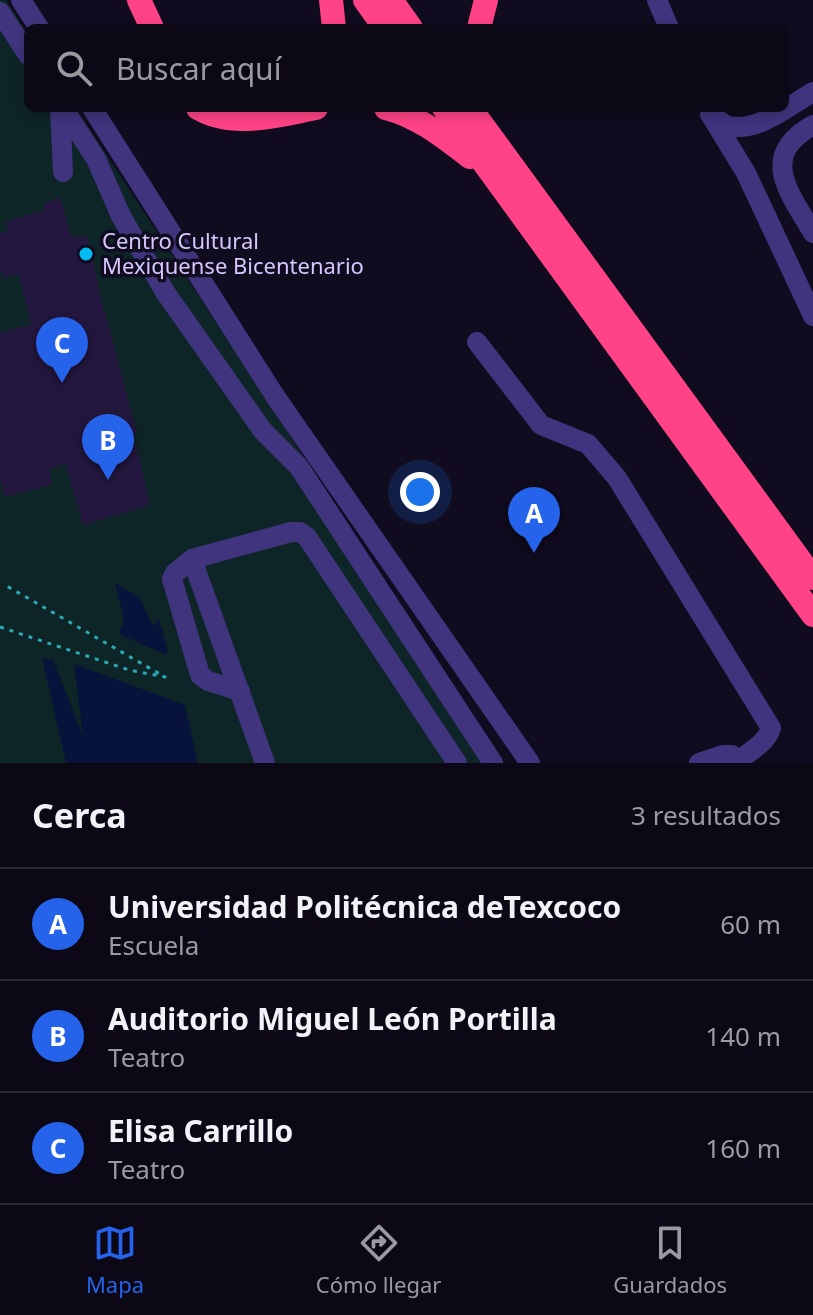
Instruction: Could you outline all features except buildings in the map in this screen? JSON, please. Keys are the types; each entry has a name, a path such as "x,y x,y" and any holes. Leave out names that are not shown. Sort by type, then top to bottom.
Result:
{"highway":[{"path":"124,0 135,24"},
{"path":"139,0 150,24"},
{"path":"331,0 334,24"},
{"path":"365,0 382,24"},
{"path":"391,0 408,24"},
{"path":"480,24 486,0"},
{"path":"210,112 230,119 296,112"},
{"path":"401,112 434,129 538,217"},
{"path":"447,112 538,217 813,578"},
{"path":"472,112 538,217 813,615"},
{"path":"492,112 538,217"}],"street":[{"path":"21,0 36,24"},
{"path":"657,0 667,24"},
{"path":"0,12 24,49"},
{"path":"789,106 813,92"},
{"path":"61,112 63,172"},
{"path":"64,112 96,159 121,216 165,292 263,431 299,467 493,763"},
{"path":"95,112 275,396 530,763"},
{"path":"710,112 728,126 746,126 779,112"},
{"path":"710,112 746,173 813,316"},
{"path":"813,125 798,133 781,157 789,192 813,233"},
{"path":"477,342 541,425 588,444 625,491 771,728 769,735 740,761 732,755 723,755 699,763"},
{"path":"240,691 208,681 200,675 172,579 192,559 300,532 307,537 457,763"},
{"path":"192,559 265,763"}],"path":[{"path":"0,627 129,670 165,677 5,585"}],"green space":[{"name":"Centro Cultural Mexiquense Bicentenario","path":"0,0 6,0 24,28 24,112 79,112 504,763 0,763"}],"water":[{"path":"115,583 139,597 153,626 159,619 168,650 166,655 119,634 124,619"},
{"path":"42,658 53,660 83,736 74,664 185,705 198,763 66,763"}],"place":[{"name":"Centro Cultural Mexiquense Bicentenario","path":"86,254"},
{"name":"Elisa Carrillo","path":"62,383"},
{"name":"Auditorio Miguel León Portilla","path":"108,480"},
{"name":"Universidad Politécnica deTexcoco","path":"534,553"}]}
